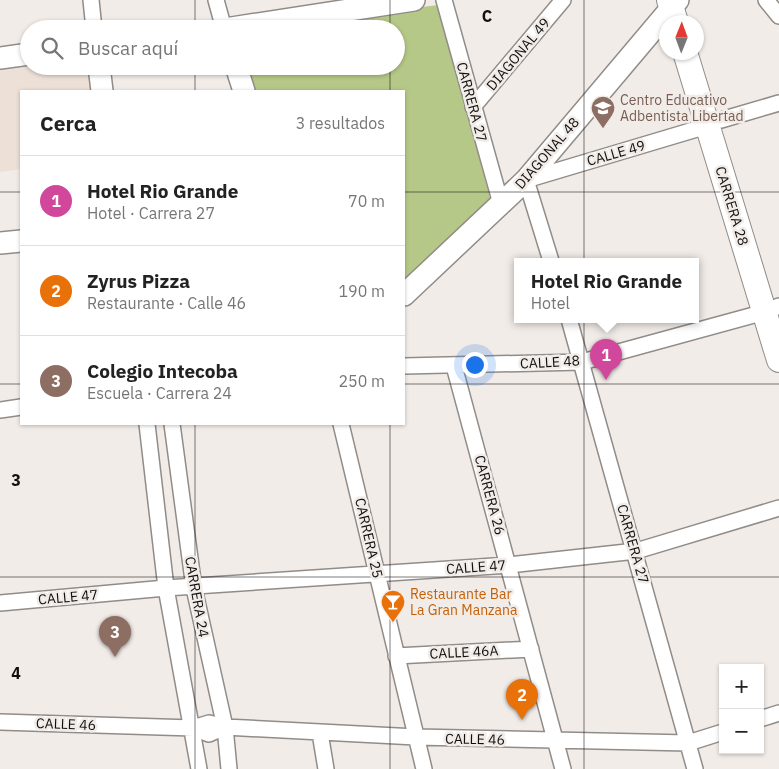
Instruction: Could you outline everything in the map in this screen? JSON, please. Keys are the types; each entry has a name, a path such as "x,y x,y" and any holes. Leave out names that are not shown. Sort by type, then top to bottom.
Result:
{"main road":[{"path":"676,6 685,15"},
{"name":"CARRERA 28","path":"688,60 714,123 775,311 779,360"},
{"name":"CARRERA 28","path":"700,60 714,123"}],"street":[{"path":"91,0 93,20"},
{"path":"216,0 222,20"},
{"path":"269,20 338,6 414,0"},
{"name":"CARRERA 27","path":"444,0 500,204"},
{"name":"DIAGONAL 49","path":"473,107 563,0"},
{"path":"766,0 779,16"},
{"name":"DIAGONAL 48","path":"405,294 526,180 676,6"},
{"path":"0,58 20,55"},
{"path":"100,75 102,90"},
{"path":"239,75 244,90"},
{"name":"CALLE 49","path":"526,180 779,103"},
{"path":"526,180 550,258"},
{"path":"0,243 20,241"},
{"name":"CALLE 48","path":"405,366 582,362 775,311"},
{"name":"CARRERA 27","path":"570,323 636,552 695,769"},
{"name":"CARRERA 26","path":"454,366 563,769"},
{"path":"0,410 20,407"},
{"name":"CARRERA 24","path":"147,425 166,588 199,769"},
{"name":"CARRERA 24","path":"172,425 193,581 225,727 229,769"},
{"name":"CARRERA 25","path":"341,425 424,769"},
{"name":"CALLE 47","path":"0,602 166,588 193,581 377,574 509,565 636,552 779,508"},
{"name":"CALLE 46A","path":"396,656 531,649"},
{"path":"764,718 779,713"},
{"name":"CALLE 46","path":"0,722 193,728 209,734 225,727 416,737 555,741 688,743 719,733"},
{"path":"320,732 326,769"}],"shaded area":[{"path":"20,67 20,75 91,75 93,90 20,90 20,169 0,172 0,69"}],"green space":[{"path":"439,5 490,198 405,282 405,90 249,90 244,75 405,75 405,20 316,20"}],"place":[{"name":"Centro Educativo Adbentista Libertad","path":"603,129"},
{"name":"Hotel Rio Grande","path":"606,380"},
{"name":"Restaurante Bar La Gran Manzana","path":"393,623"},
{"name":"Colegio Intecoba","path":"115,657"},
{"name":"Zyrus Pizza","path":"522,720"}]}
